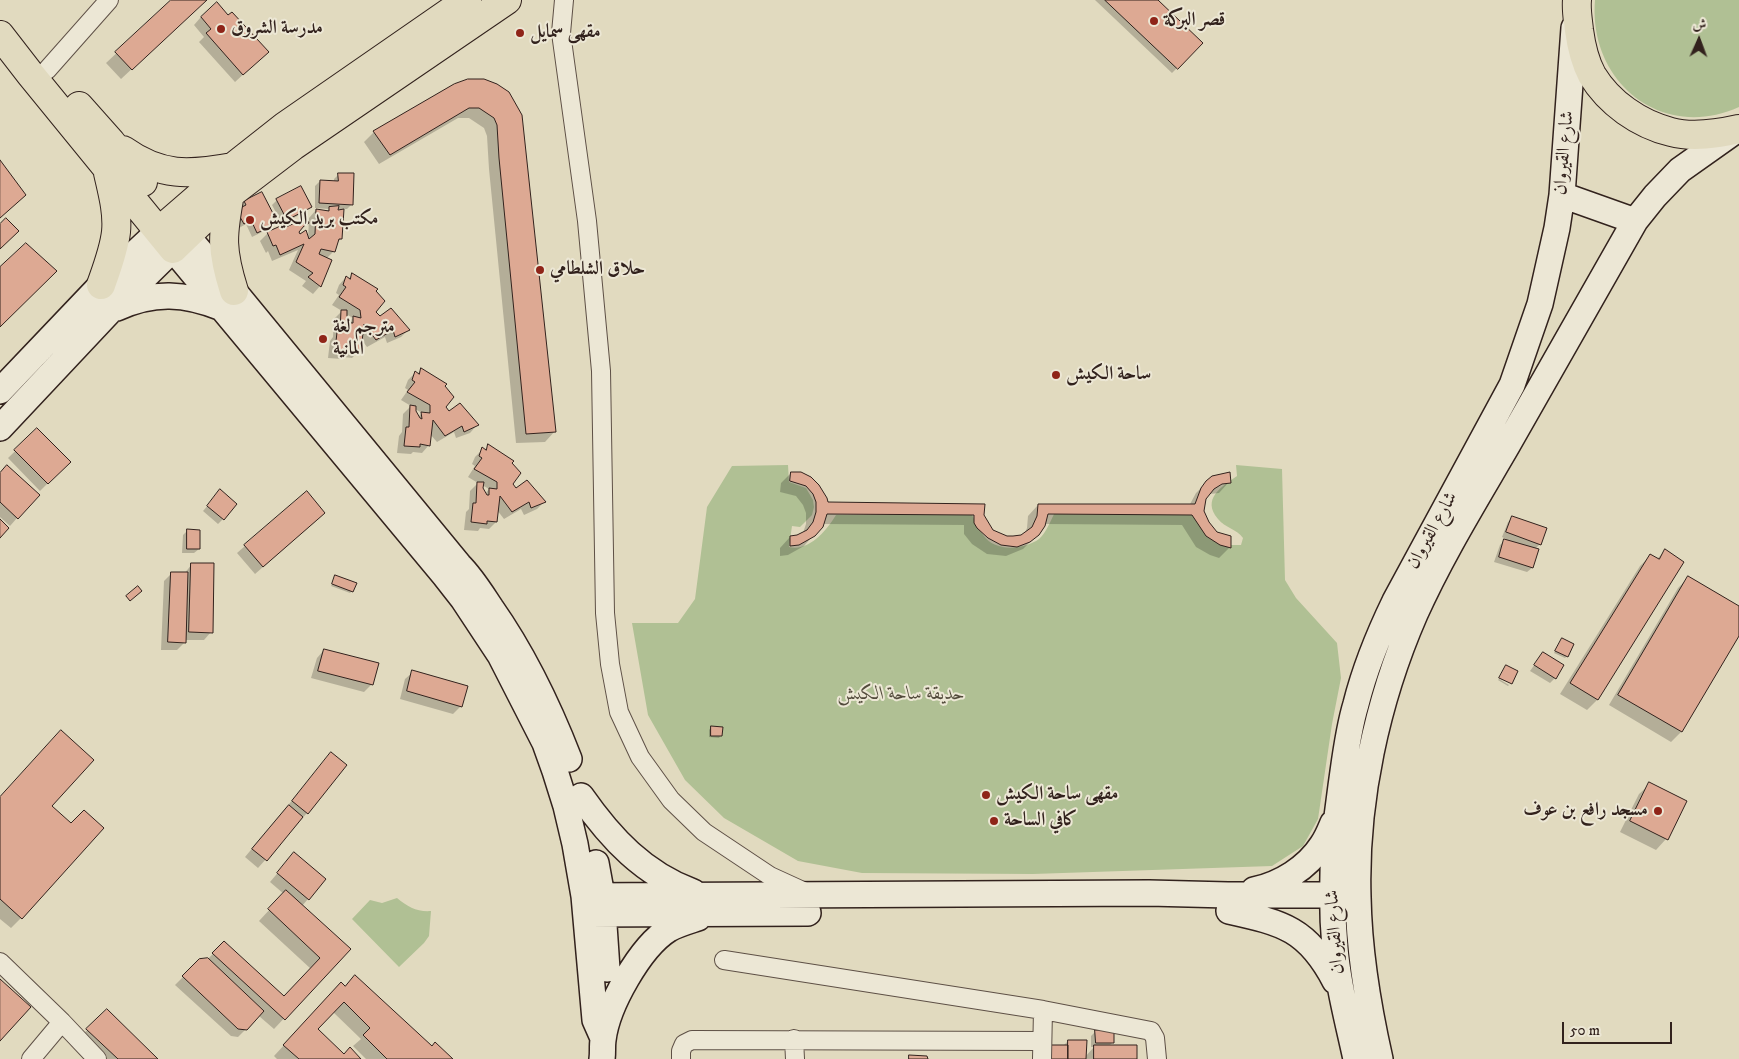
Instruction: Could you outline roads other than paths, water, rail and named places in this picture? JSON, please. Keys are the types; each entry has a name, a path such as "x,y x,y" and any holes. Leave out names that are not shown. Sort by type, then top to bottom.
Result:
{"main road":[{"path":"0,428 110,311 173,234 233,167 285,126 467,0"},
{"path":"0,391 101,285 230,194 292,146 507,0"},
{"path":"1576,5 1582,46 1592,74 1612,101 1640,121 1672,133 1705,136 1739,129"},
{"name":"شارع القيروان","path":"1356,1059 1342,994 1335,949 1332,903 1336,816 1349,735 1367,668 1382,630 1395,601 1512,385 1540,304 1562,195 1576,5"},
{"path":"4,33 48,70 109,154 117,229 114,247 101,285"},
{"path":"4,33 109,154 228,300 468,574 498,618 541,691 555,723 581,796 594,905 610,1012"},
{"name":"شارع القيروان","path":"1380,1059 1366,993 1358,902 1358,857 1361,818 1372,752 1381,711 1393,672 1416,613 1448,548 1635,221 1655,196 1680,170 1739,129"},
{"path":"109,154 135,158 156,168 178,173 201,173 233,167"},
{"path":"230,194 224,222 223,244 228,300 463,599 500,655 545,743 566,806 594,905 593,1007 603,1049"},
{"path":"1562,195 1635,221"},
{"path":"110,311 128,303 165,295 185,296 204,301 228,300"},
{"path":"581,796 596,818 633,856 660,877 707,905"},
{"path":"1228,903 1291,874 1306,863 1322,845 1336,816"},
{"path":"603,1049 610,1012 636,962 650,944 669,929 707,905 815,896 1139,893 1228,903 1291,929 1312,945 1326,964 1342,994"},
{"path":"594,905 986,910 1228,903 1358,902"}],"street":[{"path":"48,70 109,0"},
{"path":"564,0 562,34 587,221 601,371 605,613 610,664 619,712 640,757 671,800 704,832 770,876 815,896"},
{"path":"724,960 1043,1010 1150,1032 1156,1038 1157,1059"},
{"path":"0,962 97,1059"},
{"path":"1042,1059 1043,1010"},
{"path":"31,1059 62,1022"},
{"path":"681,1059 680,1050 684,1044 692,1040 1042,1041"},
{"path":"794,1040 795,1059"}],"place":[{"name":"قصر البركة","path":"1154,21"},
{"name":"مدرسة الشروق","path":"221,29"},
{"name":"مقهى سمايل","path":"520,33"},
{"name":"مكتب بريد الكيش","path":"250,220"},
{"name":"حلاق الشلطامي","path":"540,270"},
{"name":"مترجم لغة المانية","path":"323,339"},
{"name":"ساحة الكيش","path":"1056,375"},
{"name":"مقهى ساحة الكيش","path":"986,795"},
{"name":"مسجد رافع بن عوف","path":"1658,811"},
{"name":"كافي الساحة","path":"994,821"}],"park label":[{"name":"حديقة ساحة الكيش","path":"901,695"}]}
